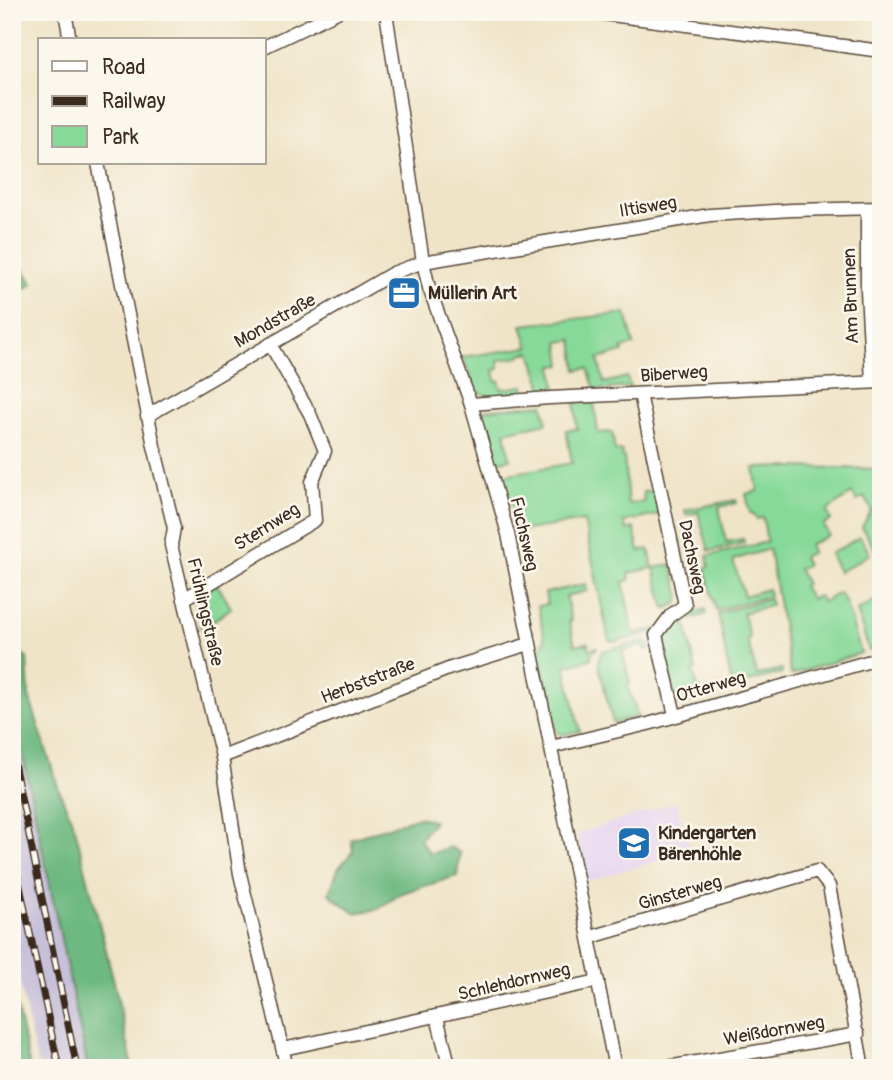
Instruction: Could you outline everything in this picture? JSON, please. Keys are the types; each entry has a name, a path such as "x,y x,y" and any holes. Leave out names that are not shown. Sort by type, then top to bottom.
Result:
{"street":[{"path":"65,12 70,38"},
{"path":"266,46 337,12"},
{"name":"Fuchsweg","path":"386,12 423,262 429,288 471,404 508,534 591,937 615,1068"},
{"path":"589,12 881,51"},
{"name":"Frühlingstraße","path":"99,164 148,416 174,528 172,545 222,757 240,874 287,1068"},
{"name":"Iltisweg","path":"423,262 710,215 881,208"},
{"name":"Am Brunnen","path":"867,209 867,291 876,382"},
{"name":"Mondstraße","path":"148,416 393,273 423,262"},
{"name":"Sternweg","path":"184,599 315,520 312,482 325,451 310,414 270,344"},
{"name":"Biberweg","path":"471,404 542,398 876,382"},
{"name":"Dachsweg","path":"640,394 685,605 671,615 656,635 675,715"},
{"name":"Herbststraße","path":"222,757 451,668 529,644"},
{"name":"Otterweg","path":"551,747 881,657"},
{"name":"Ginsterweg","path":"591,937 817,871 829,886 858,1034"},
{"name":"Schlehdornweg","path":"284,1049 598,981"},
{"path":"437,1017 450,1068"},
{"path":"858,1034 863,1068"},
{"name":"Weißdornweg","path":"662,1068 858,1034"}],"shaded area":[{"path":"12,705 88,1068 38,1068 12,946"},
{"name":"Kindergarten Bärenhöhle","path":"676,802 691,851 588,881 577,834"}],"green space":[{"path":"881,218 881,371 876,371 873,225"},
{"path":"12,252 33,284 12,296"},
{"path":"626,313 634,345 622,348 623,352 598,359 604,383 627,377 630,387 595,390 588,368 577,370 573,340 559,342 562,365 553,366 556,391 544,392 531,352 520,354 520,357 498,360 499,369 494,370 501,389 524,386 525,393 482,394 473,383 463,357 529,347 522,325"},
{"path":"575,402 594,402 598,433 612,432 615,451 622,451 628,504 644,502 643,492 658,491 662,514 624,522 626,530 634,528 639,551 649,549 653,568 629,573 630,580 623,582 633,633 655,629 653,632 615,642 609,640 584,521 520,531 503,475 572,463 566,430 577,429"},
{"path":"543,404 547,423 505,432 510,459 496,462 482,416 485,410"},
{"path":"754,468 881,469 881,494 877,494 878,507 881,507 881,549 876,552 862,527 872,510 864,497 857,501 852,493 827,511 831,520 823,525 829,535 809,545 812,552 803,557 807,565 798,569 806,584 803,586 811,599 819,596 823,602 839,593 845,601 861,653 791,675 769,549 733,560 744,596 768,589 769,596 716,610 705,569 709,566 707,556 767,542 763,518 757,519 750,513 746,494 758,491"},
{"path":"736,500 737,503 719,507 726,542 743,539 744,543 709,551 698,512 686,515 685,510"},
{"path":"860,537 870,554 839,572 830,554"},
{"path":"672,564 680,597 678,603 665,609 654,568"},
{"path":"217,584 231,608 202,629 195,598"},
{"path":"586,584 587,591 566,596 569,621 575,645 588,643 589,649 597,649 591,653 591,659 565,666 580,731 561,735 556,731 539,651 545,640 538,606 547,604 545,593"},
{"path":"881,597 881,648 869,651 857,611"},
{"path":"769,599 771,605 743,613 750,638 747,639 757,675 782,669 782,673 732,686 718,613"},
{"path":"705,609 706,614 685,620 696,670 693,671 700,695 695,696 696,700 676,705 662,645 673,618"},
{"path":"643,641 651,648 645,650 644,645 622,651 630,683 627,685 638,716 613,723 599,657 603,651"},
{"path":"12,649 27,658 29,696 59,790 75,828 133,1068 88,1068 12,705"},
{"path":"419,817 434,821 420,840 430,854 450,847 460,853 457,876 402,893 378,909 355,913 329,894 338,869 353,851 351,839"},
{"path":"12,985 30,1068 12,1068"}],"railway":[{"path":"12,753 77,1068"},
{"path":"12,849 59,1068"}],"place":[{"name":"Müllerin Art","path":"404,293"},
{"name":"Kindergarten Bärenhöhle","path":"634,843"}]}
